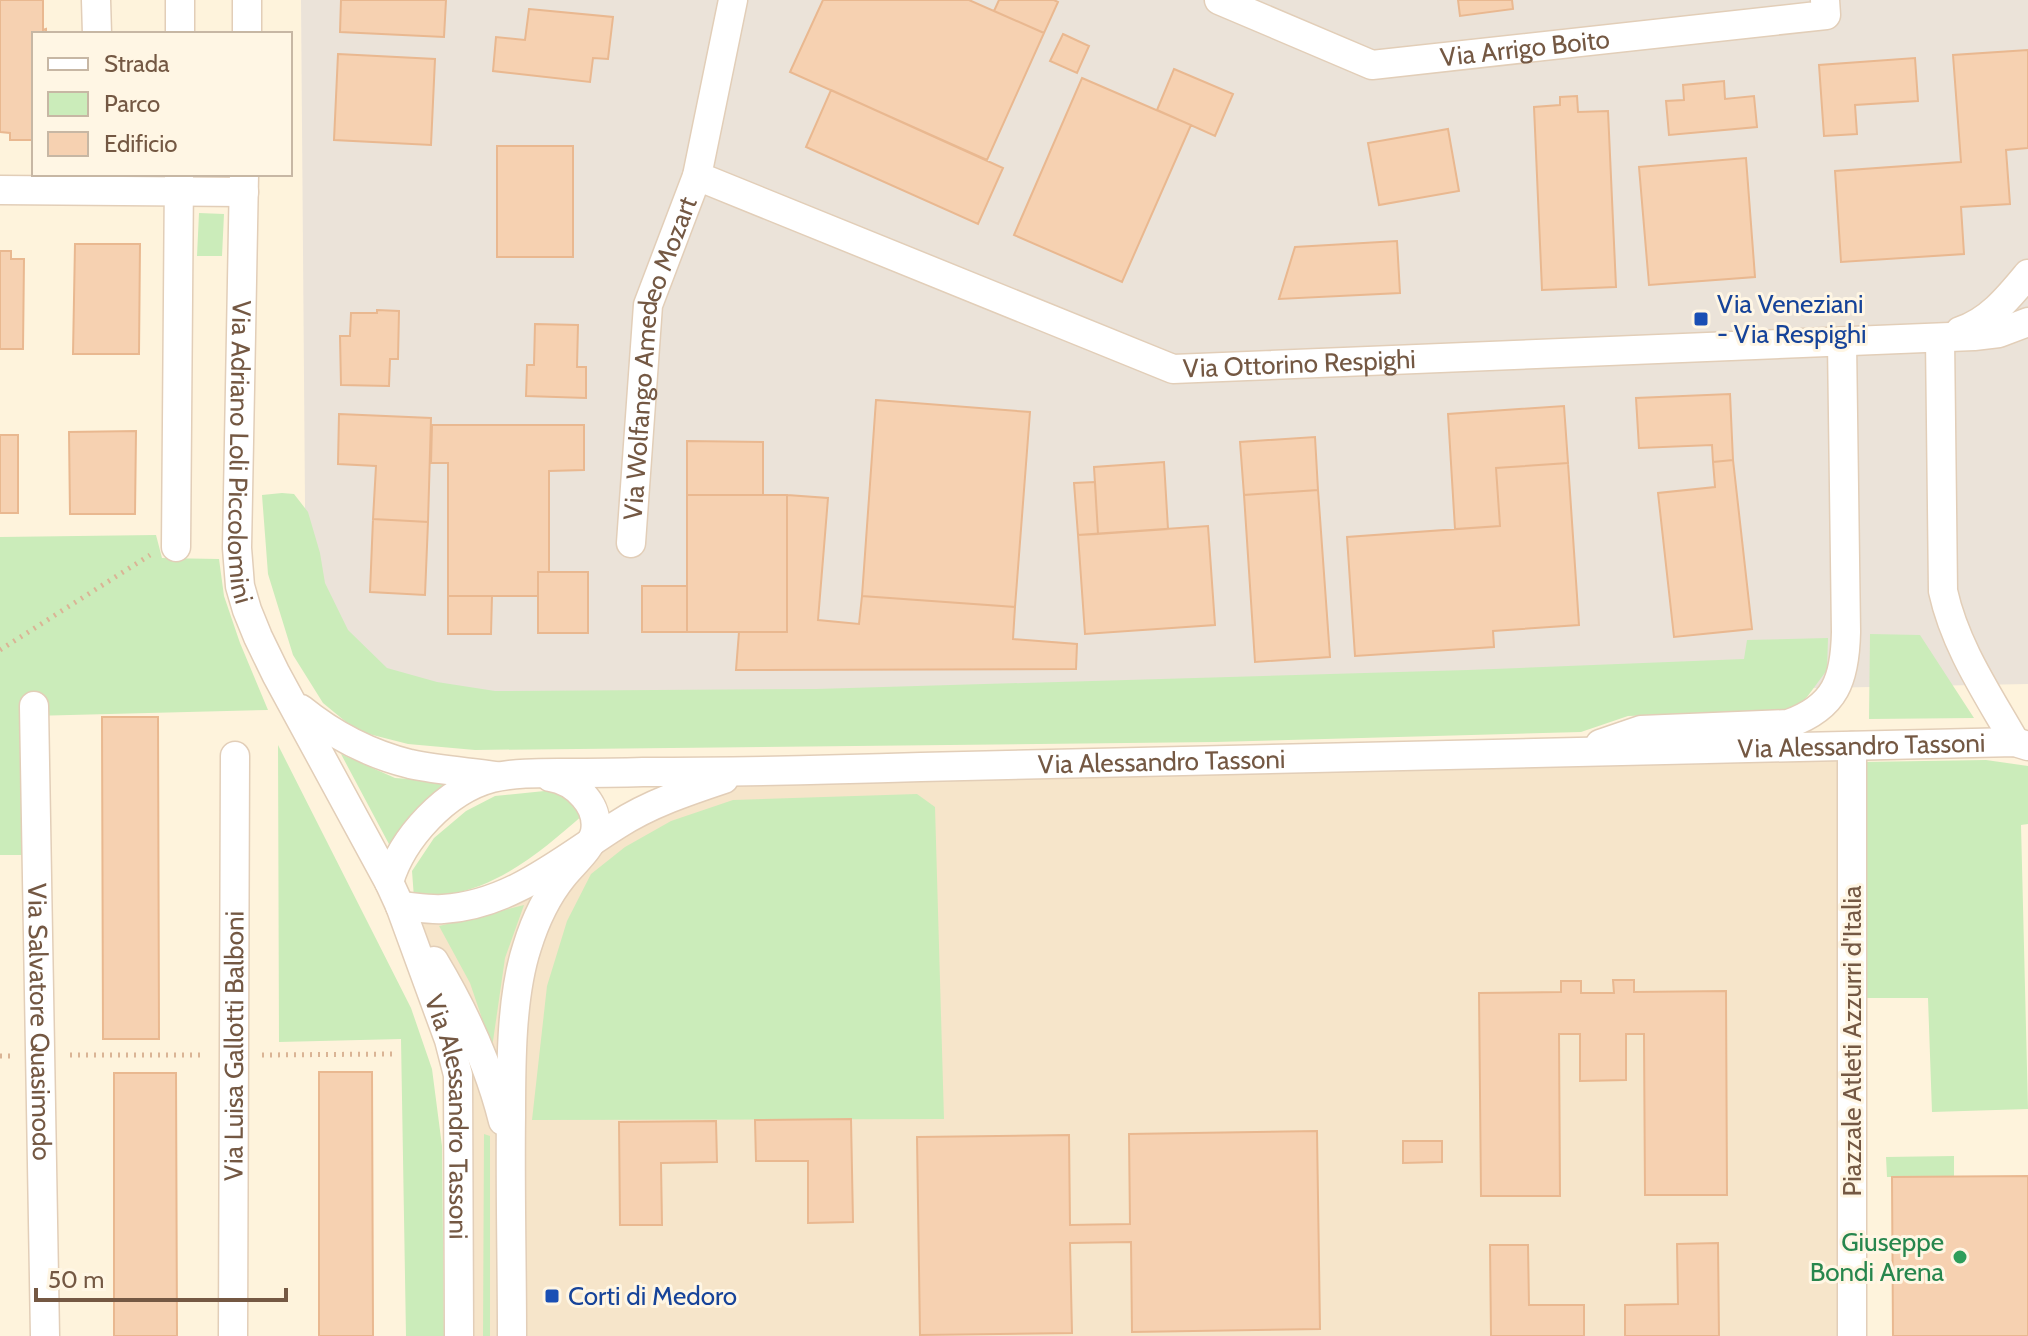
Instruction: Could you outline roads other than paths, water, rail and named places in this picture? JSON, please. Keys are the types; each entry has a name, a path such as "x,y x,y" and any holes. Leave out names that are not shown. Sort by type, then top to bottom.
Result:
{"street":[{"path":"96,0 97,32"},
{"path":"180,0 180,32"},
{"path":"247,0 247,32"},
{"name":"Via Wolfango Amedeo Mozart","path":"631,543 648,305 697,176 733,0"},
{"name":"Via Arrigo Boito","path":"1219,0 1372,65 1826,15 1825,0"},
{"name":"Via Ottorino Respighi","path":"697,176 1173,369 1940,338 1999,333 2028,322"},
{"name":"Via Adriano Loli Piccolomini","path":"0,190 98,182 244,183 237,548 240,586 258,637 395,894"},
{"path":"176,547 178,182"},
{"name":"Via Ottorino Respighi","path":"1940,338 1974,327 2028,274"},
{"name":"Via Alessandro Tassoni","path":"1940,338 1943,591 1958,638 2021,744"},
{"name":"Via Alessandro Tassoni","path":"1577,752 1641,730 1788,724 1814,711 1837,687 1846,658 1842,342"},
{"name":"Via Adriano Loli Piccolomini","path":"291,701 322,727 361,747 411,764 502,776"},
{"name":"Via Salvatore Quasimodo","path":"34,706 45,1336"},
{"name":"Via Alessandro Tassoni","path":"459,1336 458,1075 449,1040 395,894 395,865 415,833 443,805 483,781 531,773 2021,744"},
{"name":"Piazzale Atleti Azzurri d'Italia","path":"1852,746 1852,1336"},
{"name":"Via Luisa Gallotti Balboni","path":"233,1336 235,756"},
{"name":"Via Alessandro Tassoni","path":"395,894 442,910 473,905 500,896 531,882 619,823 661,802 746,771"},
{"name":"Via Alessandro Tassoni","path":"502,776 557,778 575,787 591,806 595,823 591,843 561,878 542,907 526,948 519,980 511,1074 512,1336"},
{"name":"Via Alessandro Tassoni","path":"395,894 465,1018 501,1109 511,1148"}],"place":[{"name":"Via Veneziani - Via Respighi","path":"1701,319"},
{"name":"Giuseppe Bondi Arena","path":"1960,1257"},
{"name":"Corti di Medoro","path":"552,1296"}]}
